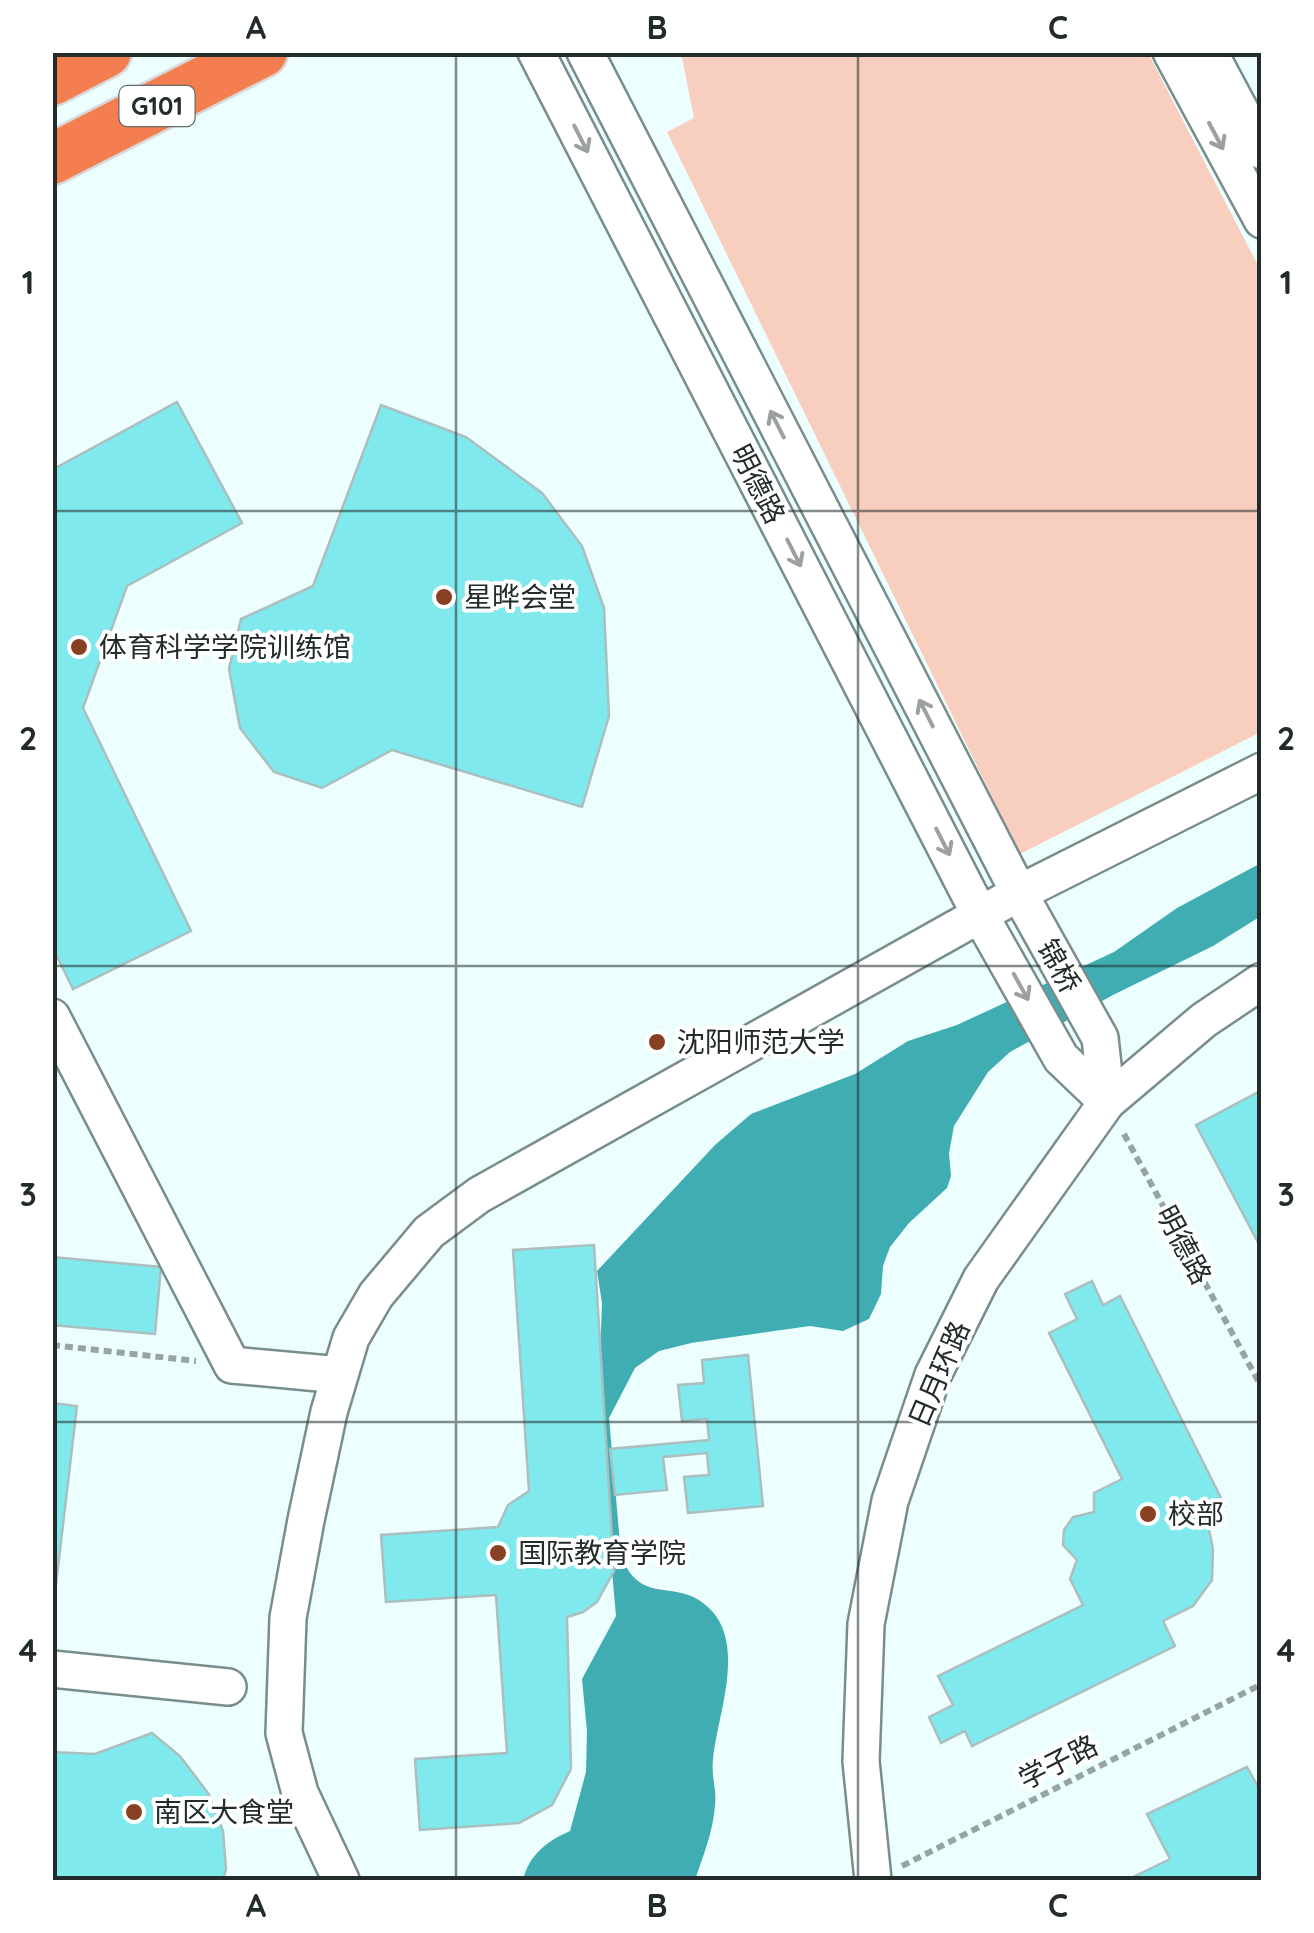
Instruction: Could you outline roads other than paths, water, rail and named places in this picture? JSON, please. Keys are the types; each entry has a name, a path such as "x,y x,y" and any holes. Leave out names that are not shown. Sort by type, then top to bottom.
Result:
{"highway":[{"name":"G101","path":"52,80 106,52"},
{"name":"G101","path":"52,160 262,52"}],"street":[{"name":"明德路","path":"536,52 980,915"},
{"name":"明德路","path":"585,52 1019,893"},
{"path":"1171,52 1262,220"},
{"path":"1209,52 1262,151"},
{"path":"341,1880 300,1793 284,1732 288,1618 329,1412 351,1338 376,1296 429,1232 479,1195 1019,893 1262,771"},
{"name":"锦桥","path":"1019,893 1100,1038 1107,1102"},
{"name":"锦桥","path":"980,915 1061,1058 1107,1102"},
{"name":"日月环路","path":"882,1876 861,1761 866,1644 890,1501 933,1375 981,1279 1107,1102 1204,1020 1262,980"},
{"path":"52,1017 232,1365 340,1375"},
{"path":"52,1669 228,1687"}],"water":[{"path":"1261,863 1261,916 1213,946 1010,1052 988,1072 954,1126 947,1188 909,1223 890,1247 883,1266 881,1294 869,1319 843,1331 810,1326 691,1343 659,1351 635,1368 609,1418 621,1555 639,1582 699,1600 722,1627 728,1664 713,1760 712,1825 695,1880 523,1880 540,1850 570,1831 586,1772 582,1679 616,1616 598,1412 602,1303 597,1271 715,1145 751,1114 855,1074 908,1041 957,1025 1114,952 1177,908"}],"place":[{"name":"星晔会堂","path":"444,597"},
{"name":"体育科学学院训练馆","path":"79,647"},
{"name":"沈阳师范大学","path":"657,1042"},
{"name":"校部","path":"1148,1514"},
{"name":"国际教育学院","path":"498,1553"},
{"name":"南区大食堂","path":"134,1812"}]}
